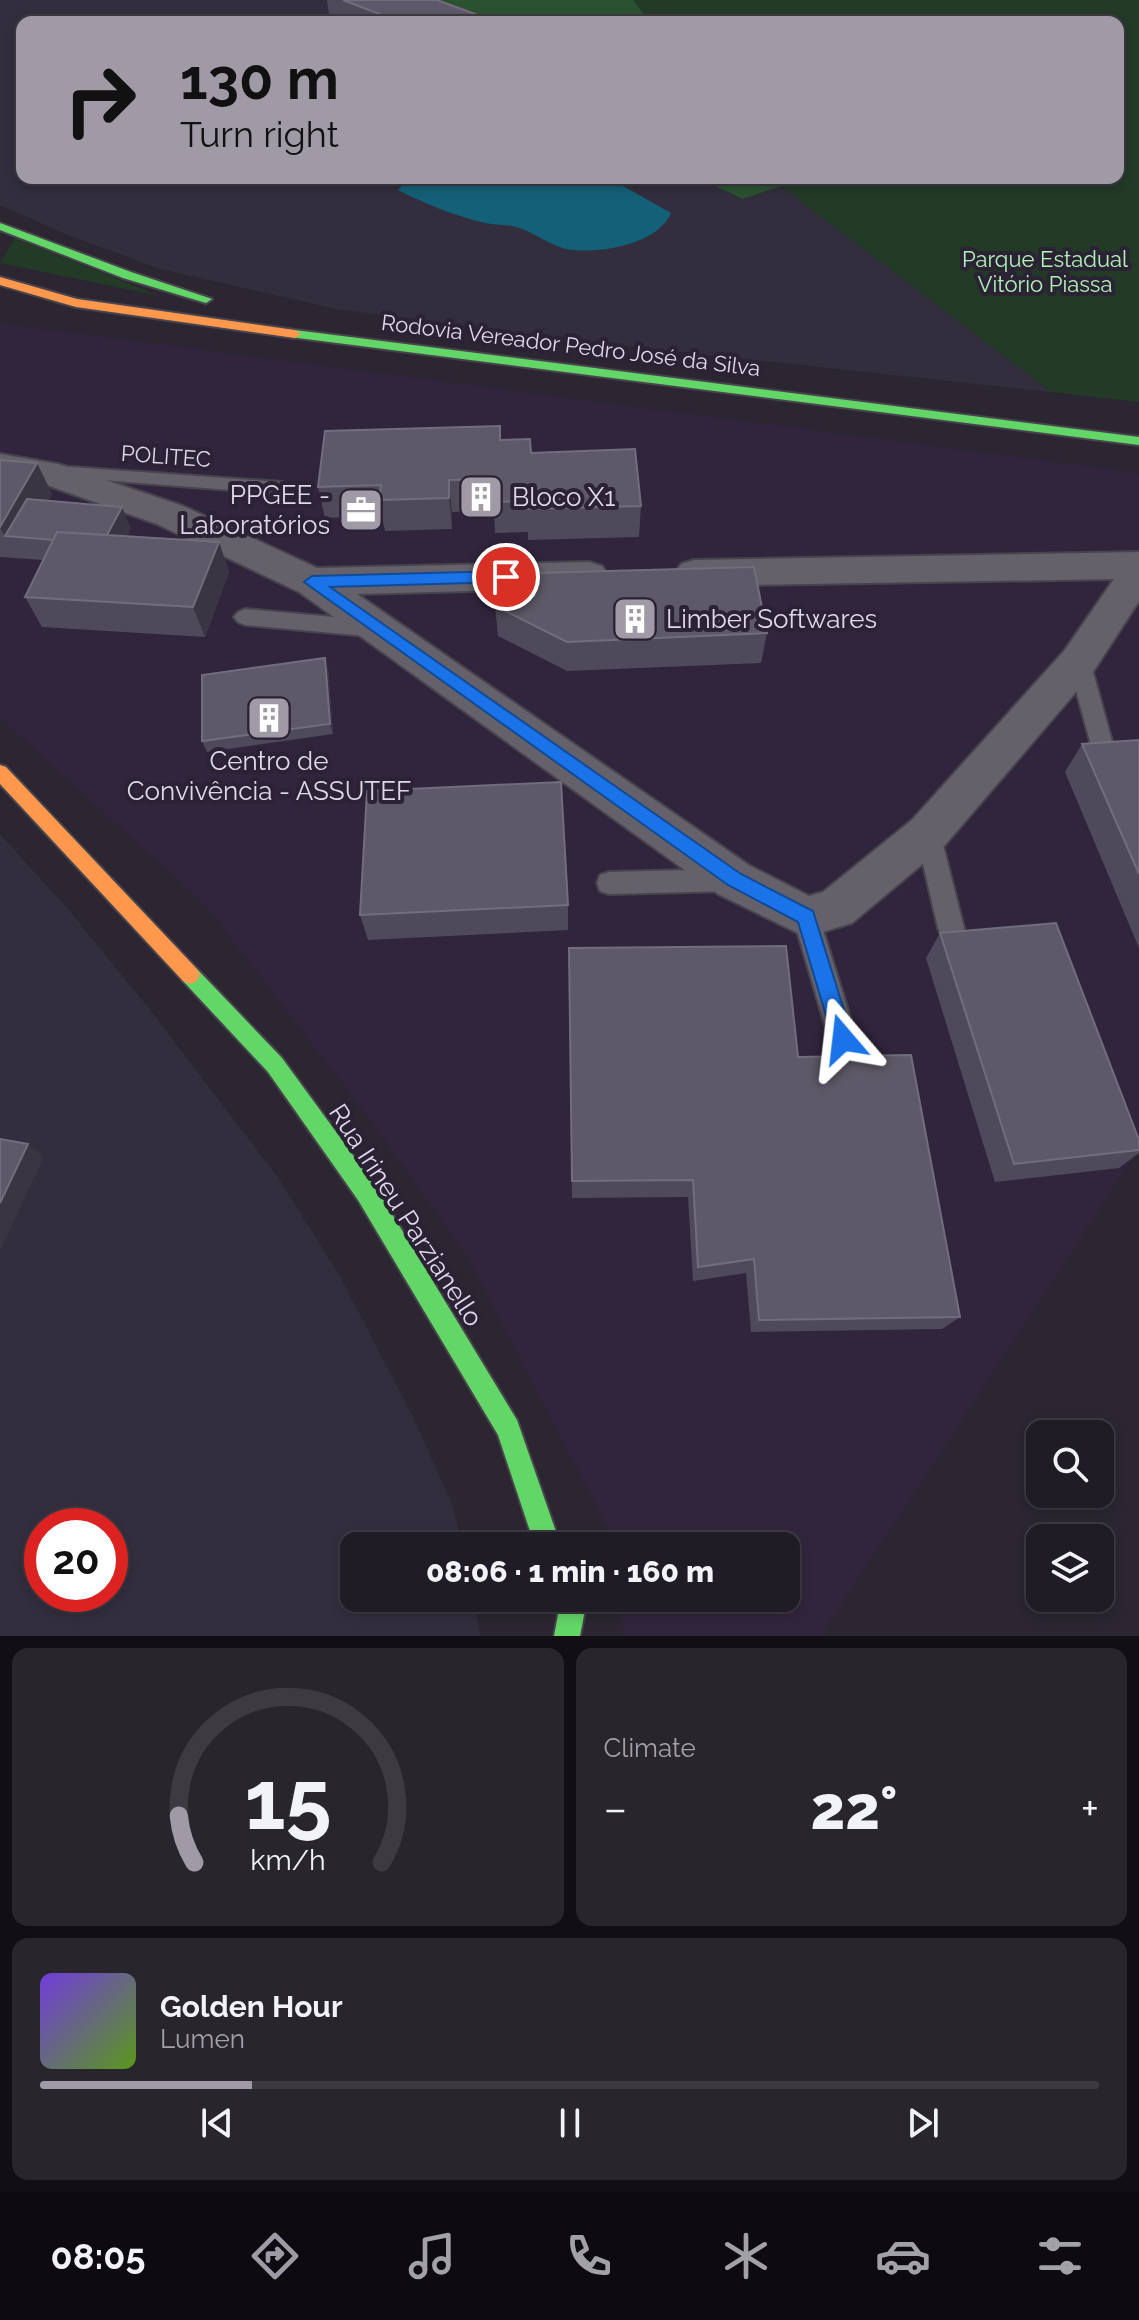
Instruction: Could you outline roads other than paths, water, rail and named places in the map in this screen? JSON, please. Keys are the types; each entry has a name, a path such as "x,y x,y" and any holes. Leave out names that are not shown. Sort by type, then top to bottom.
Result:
{"main road":[{"path":"0,226 127,275 335,338"},
{"name":"Rodovia Vereador Pedro José da Silva","path":"0,281 76,303 1139,441"},
{"path":"0,300 76,303"},
{"name":"Rua Irineu Parzianello","path":"0,772 275,1065 366,1192 508,1429 543,1532"},
{"path":"567,1636 570,1612"}],"street":[{"path":"0,465 46,472 170,515 312,582 734,880 806,917 836,909 928,833 1079,661 1139,568"},
{"path":"666,573 1139,568"},
{"path":"312,582 619,574"}],"lane":[{"name":"POLITEC","path":"46,472 282,488"},
{"path":"245,617 379,629"},
{"path":"1079,661 1102,745"},
{"path":"928,833 951,928"},
{"path":"609,883 734,880"},
{"path":"806,917 843,1039"}],"water":[{"path":"403,184 620,184 671,213 664,224 642,239 614,248 573,250 516,227 489,224 452,213 398,190"}],"place":[{"name":"Bloco X1","path":"481,497"},
{"name":"PPGEE - Laboratórios","path":"361,510"},
{"name":"Limber Softwares","path":"635,619"},
{"name":"Centro de Convivência - ASSUTEF","path":"269,718"}],"park label":[{"name":"Parque Estadual Vitório Piassa","path":"1045,272"}]}
